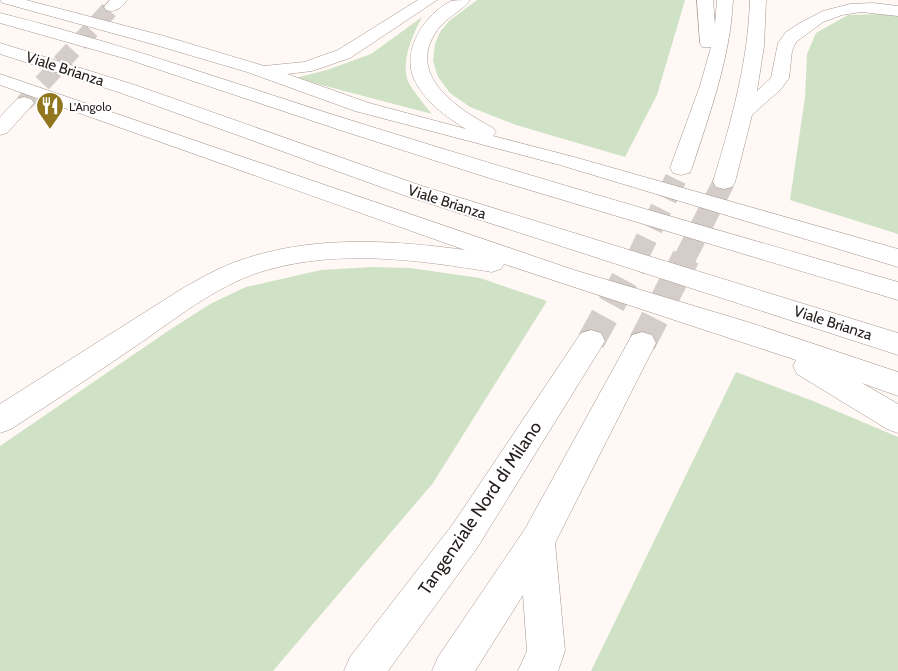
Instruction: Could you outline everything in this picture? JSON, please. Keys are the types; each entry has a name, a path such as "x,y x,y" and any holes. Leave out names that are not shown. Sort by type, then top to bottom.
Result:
{"main road":[{"path":"8,0 158,40 253,68 362,107 456,134 567,161 768,218 898,258"},
{"path":"253,68 268,70 306,67 331,59 361,44 429,0"},
{"path":"462,0 439,18 428,30 421,43 416,61 421,77 435,96 454,113 472,124 494,136 567,161"},
{"path":"705,0 707,39 715,68"},
{"path":"681,168 715,68 725,18 725,0"},
{"path":"724,182 744,112 758,32 758,0"},
{"path":"744,112 780,79 785,44 804,27 828,13 850,7 898,11"},
{"name":"Viale Brianza","path":"0,18 133,55 344,125 494,172 898,291"},
{"name":"Viale Brianza","path":"0,48 128,89 414,191 898,344"},
{"path":"0,79 565,276 751,334 898,384"},
{"path":"0,129 24,103"},
{"path":"768,218 898,248"},
{"path":"0,420 199,291 237,272 265,261 310,253 362,251 412,253 472,260 565,276"},
{"path":"751,334 867,400 898,420"},
{"name":"Tangenziale Nord di Milano","path":"364,671 465,536 591,341"},
{"path":"452,671 537,540 642,343"},
{"path":"537,540 546,651 538,671"}],"green space":[{"path":"477,0 685,0 657,95 625,157 516,125 470,107 450,93 438,77 433,61 435,44 440,32 449,21"},
{"path":"887,14 898,16 898,234 790,200 805,97 807,54 816,33 848,15"},
{"path":"422,17 409,47 406,70 411,86 432,114 295,78 327,70 371,54"},
{"path":"372,267 410,268 480,278 547,301 433,483 273,671 0,671 0,446 210,304 246,287 321,270"},
{"path":"736,372 813,401 898,437 898,671 591,671"}],"tunnel":[{"path":"24,103 112,7"},
{"path":"637,258 681,168"},
{"path":"685,258 724,182"},
{"path":"591,341 637,257"},
{"path":"642,343 686,257"}],"place":[{"name":"L'Angolo","path":"50,130"}]}
